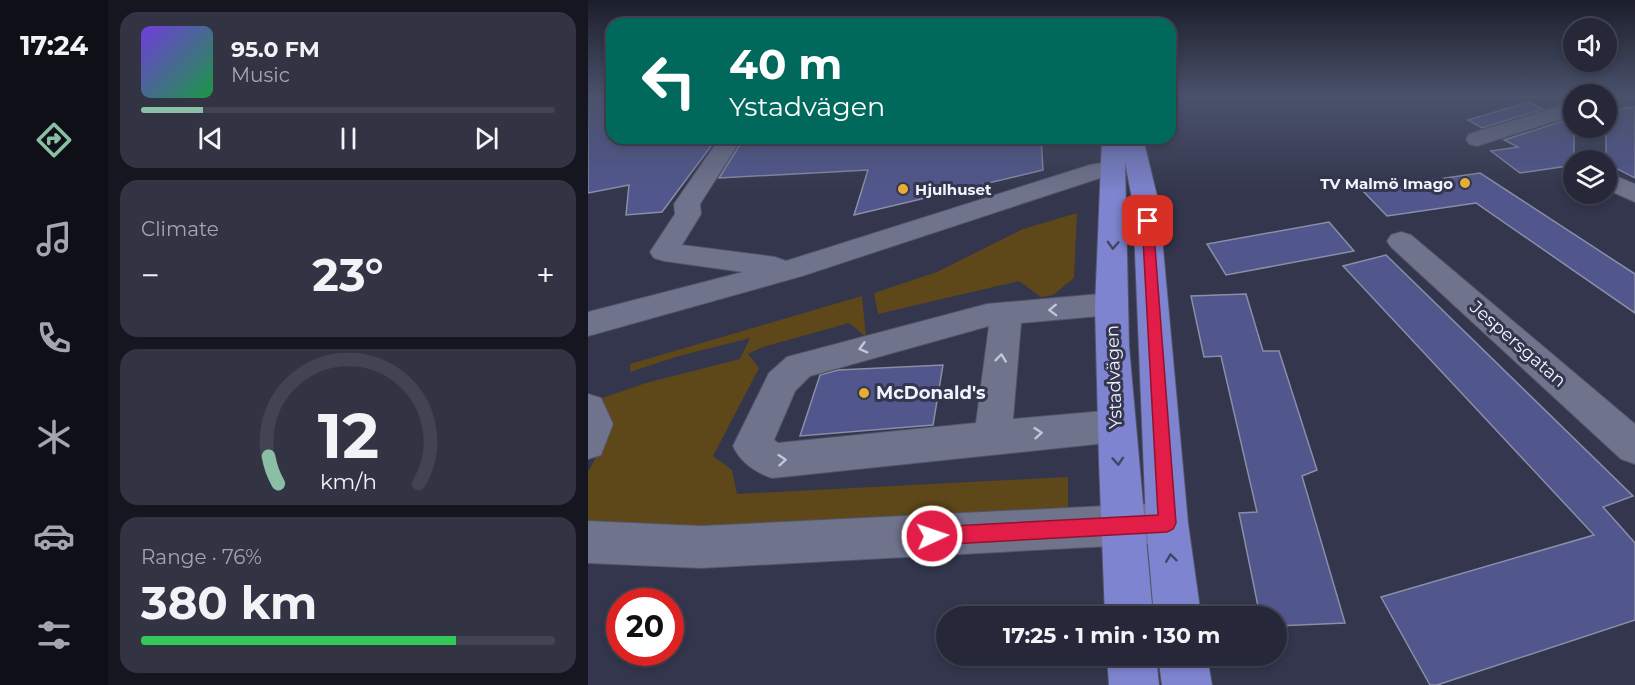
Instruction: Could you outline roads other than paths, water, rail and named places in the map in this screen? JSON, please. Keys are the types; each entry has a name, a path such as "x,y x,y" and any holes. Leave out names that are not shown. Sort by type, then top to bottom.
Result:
{"main road":[{"name":"Ystadvägen","path":"1113,144 1111,304 1116,426 1128,606"},
{"path":"1133,144 1146,204 1167,523 1177,606"},
{"path":"1133,666 1134,685"},
{"path":"1184,666 1187,685"}],"street":[{"path":"1477,139 1508,129"},
{"path":"727,144 687,204 688,214 664,252 792,269"},
{"path":"588,324 792,269 1099,170 1114,168"},
{"path":"1617,184 1635,194"},
{"name":"Jespersgatan","path":"1401,241 1635,447"},
{"path":"1111,304 987,315 799,366 781,383 752,446 772,461 1116,426"},
{"path":"993,437 1006,313"},
{"path":"588,409 594,424 588,443"},
{"path":"588,542 701,547 1167,523"}],"place":[{"name":"TV Malmö Imago","path":"1465,183"},
{"name":"Hjulhuset","path":"903,189"},
{"name":"McDonald's","path":"864,393"}]}
